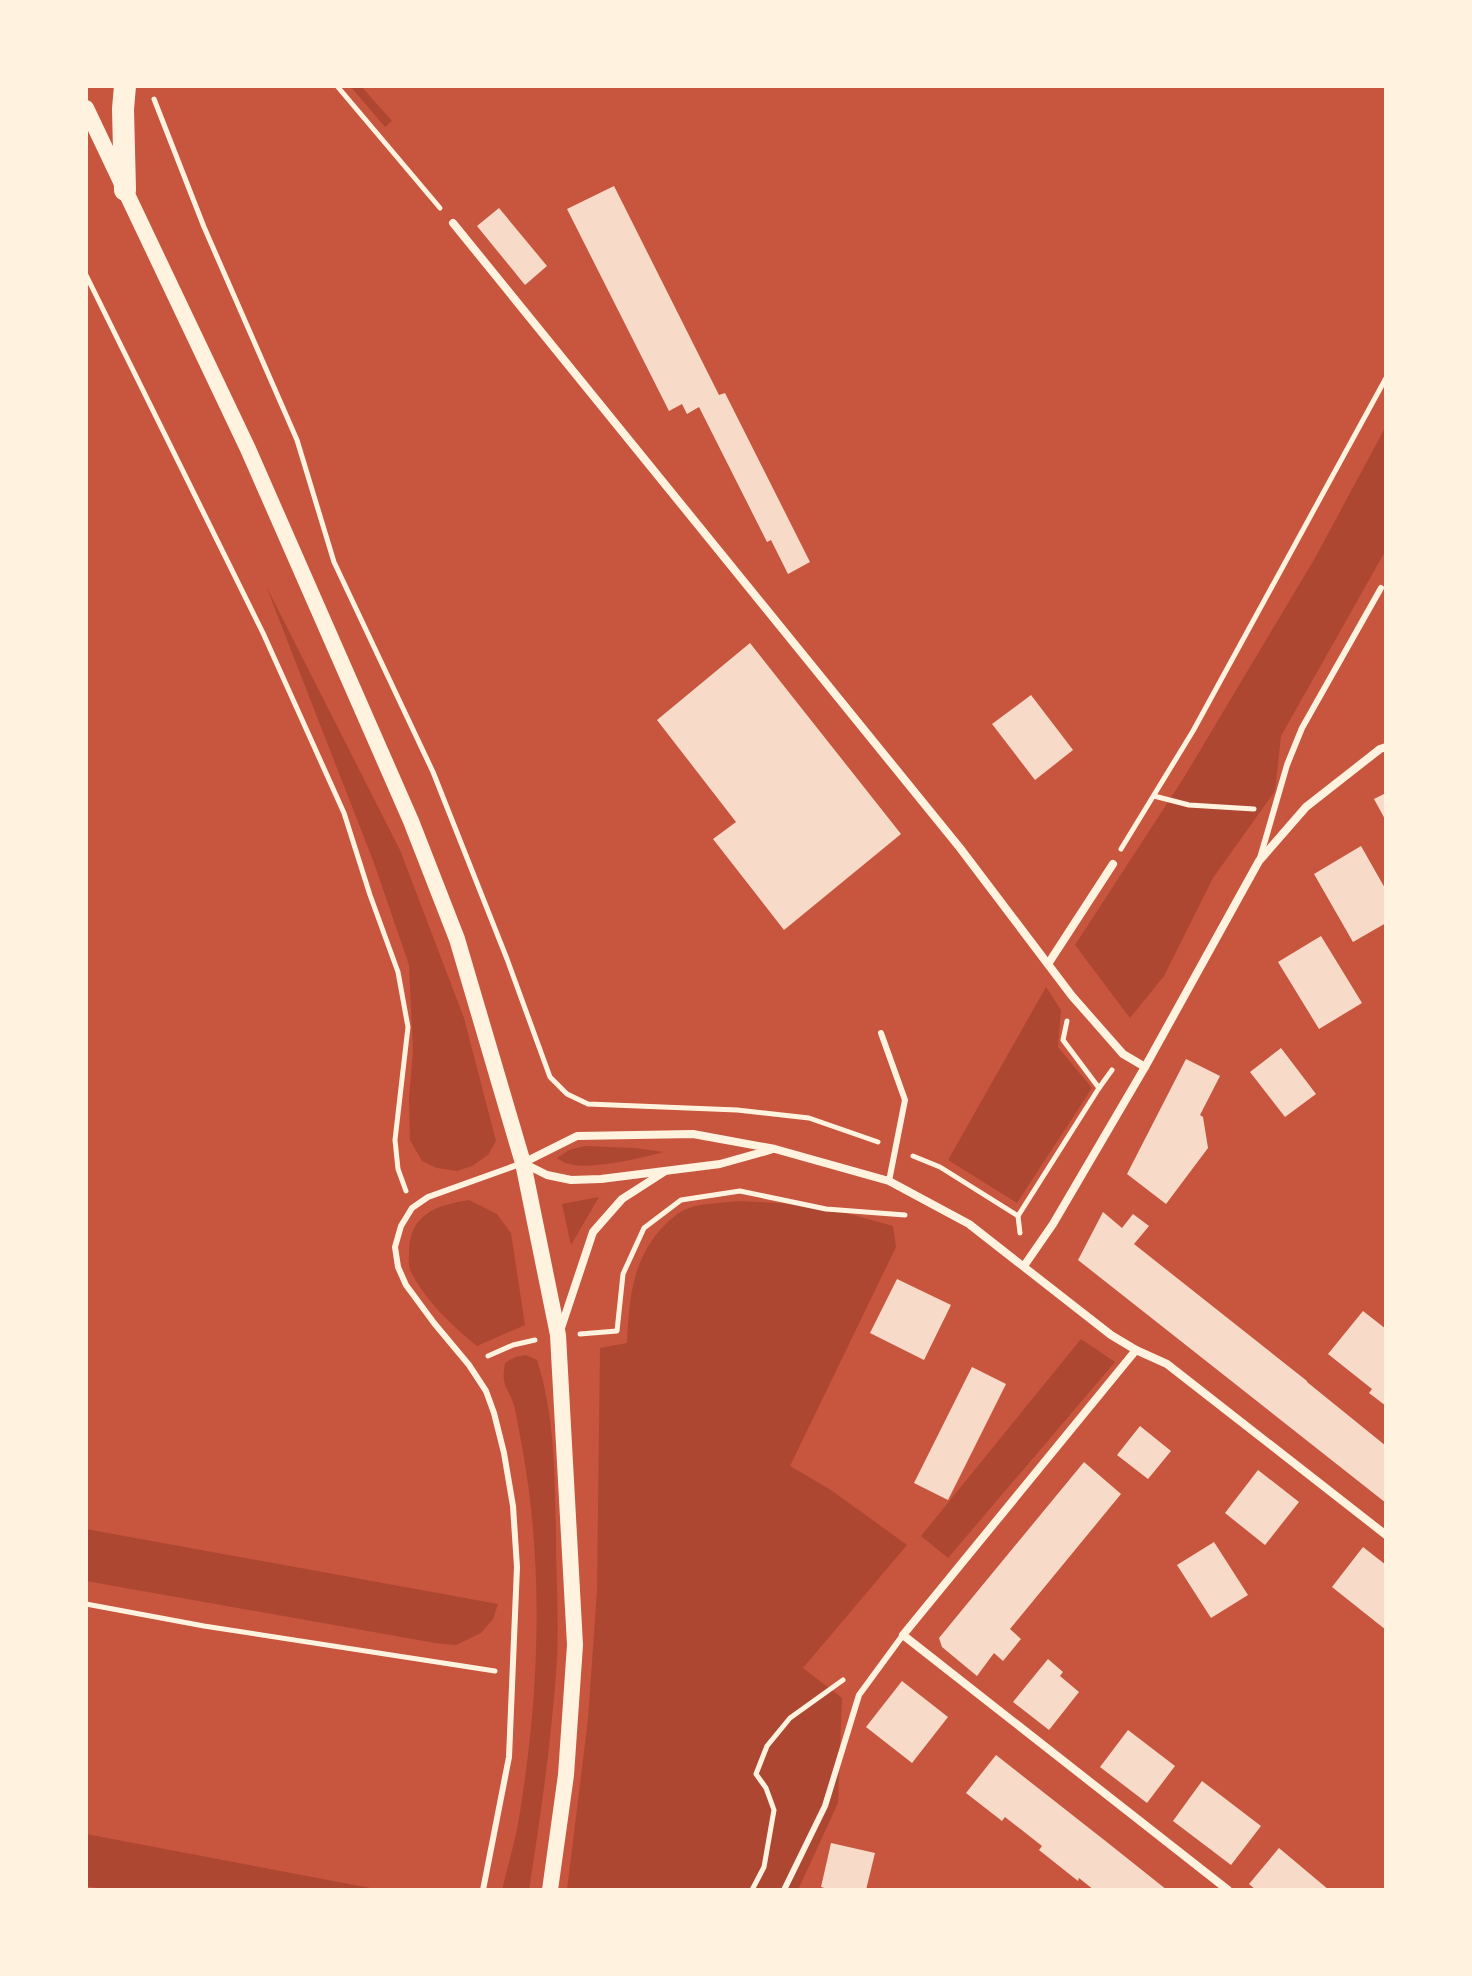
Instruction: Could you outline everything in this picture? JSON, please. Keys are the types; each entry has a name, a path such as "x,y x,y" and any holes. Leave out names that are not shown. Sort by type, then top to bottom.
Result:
{"highway":[{"path":"125,86 125,190"}],"main road":[{"path":"86,108 248,449 411,821 457,939 523,1163 558,1335 575,1645 566,1775 550,1890"}],"street":[{"path":"453,223 960,848 1072,996 1123,1054 1145,1067"},
{"path":"1024,1266 1053,1224 1145,1067 1259,861 1306,807 1386,747"},
{"path":"1048,964 1113,864"},
{"path":"523,1163 577,1136 693,1134 775,1149 889,1181 969,1224 1111,1335 1167,1364 1386,1535"},
{"path":"523,1163 547,1175 571,1180 601,1179 720,1164 775,1149"},
{"path":"558,1335 593,1232 622,1199 668,1169"},
{"path":"1136,1350 903,1635 1228,1890"}],"lane":[{"path":"1259,861 1287,765 1302,728 1381,588"},
{"path":"881,1033 905,1100 889,1181"},
{"path":"483,1890 509,1757 517,1567 513,1506 504,1453 486,1391 406,1285 398,1267 395,1247 401,1226 412,1208 428,1197 523,1163"},
{"path":"784,1890 825,1806 859,1695 903,1635"}],"path":[{"path":"337,86 453,223"},
{"path":"153,97 204,227 297,440 334,562 433,772 550,1077 567,1094 588,1104 737,1110 809,1118 940,1167 1018,1216"},
{"path":"86,275 263,633 344,813 398,972 408,1027 395,1140 398,1169 412,1208"},
{"path":"1113,864 1193,731 1386,378"},
{"path":"1154,796 1189,805 1251,808 1274,814"},
{"path":"1024,1266 1018,1216 1099,1088 1063,1040 1072,996"},
{"path":"469,1365 513,1345 558,1335 617,1331 623,1274 644,1228 681,1200 740,1191 826,1209 910,1216"},
{"path":"86,1604 204,1626 512,1674"},
{"path":"752,1890 764,1867 774,1810 766,1788 756,1774 767,1746 790,1718 851,1674 868,1682"}],"shaded area":[{"path":"350,86 361,86 392,121 385,127"},
{"path":"1386,426 1386,550 1281,736 1275,791 1213,878 1164,976 1130,1018 1075,945 1183,779 1315,558"},
{"path":"266,586 400,850 464,1018 496,1141 488,1155 472,1166 457,1171 437,1168 422,1161 410,1140 409,1098 413,1051 409,965 374,863"},
{"path":"1046,987 1061,1010 1058,1047 1092,1088 1017,1203 948,1160"},
{"path":"585,1146 664,1152 590,1166 569,1164 557,1158 569,1150"},
{"path":"599,1197 571,1245 562,1204"},
{"path":"469,1200 497,1214 511,1233 525,1325 477,1346 431,1302 416,1281 409,1263 411,1238 420,1220 436,1209"},
{"path":"739,1201 818,1205 893,1226 896,1247 790,1466 831,1490 907,1545 803,1668 842,1698 838,1803 798,1890 567,1890 588,1719 597,1590 600,1348 627,1343 630,1300 636,1274 647,1248 662,1228 674,1216 689,1208"},
{"path":"1081,1339 1115,1362 948,1558 921,1536"},
{"path":"526,1355 537,1360 551,1425 557,1659 546,1775 529,1890 502,1890 524,1786 535,1672 536,1595 531,1505 515,1409 504,1378 505,1363"},
{"path":"86,1529 498,1604 493,1619 481,1633 456,1645 86,1581"},
{"path":"86,1834 381,1890 108,1890 86,1886"}],"building":[{"path":"614,186 719,395 725,393 810,562 788,574 771,540 767,542 699,407 687,414 682,404 669,411 567,209"},
{"path":"499,208 547,266 525,285 477,226"},
{"path":"750,643 901,834 784,930 713,839 736,822 657,720"},
{"path":"1031,695 1073,750 1035,780 992,724"},
{"path":"1386,793 1386,821 1374,799"},
{"path":"1361,846 1386,890 1386,923 1353,942 1314,874"},
{"path":"1321,936 1362,1003 1319,1029 1278,962"},
{"path":"1281,1048 1316,1094 1285,1117 1250,1072"},
{"path":"1186,1059 1220,1076 1200,1115 1203,1117 1208,1148 1166,1204 1127,1174"},
{"path":"1103,1212 1122,1228 1133,1214 1149,1226 1134,1244 1386,1446 1386,1503 1078,1260"},
{"path":"897,1279 951,1305 924,1360 870,1333"},
{"path":"1363,1311 1386,1329 1386,1406 1369,1393 1372,1389 1328,1354"},
{"path":"972,1367 1006,1384 948,1500 914,1483"},
{"path":"1140,1426 1171,1451 1148,1479 1117,1455"},
{"path":"1084,1462 1121,1494 1010,1629 1021,1639 1003,1661 994,1653 977,1676 942,1647 939,1638"},
{"path":"1258,1470 1299,1502 1265,1545 1225,1513"},
{"path":"1214,1542 1248,1595 1211,1618 1177,1565"},
{"path":"1363,1547 1386,1565 1386,1630 1332,1587"},
{"path":"1048,1659 1063,1672 1060,1676 1079,1692 1049,1730 1013,1702"},
{"path":"902,1681 948,1717 912,1763 866,1727"},
{"path":"1128,1730 1175,1766 1147,1803 1100,1767"},
{"path":"996,1755 1167,1890 1094,1890 1039,1850 1042,1846 1005,1817 1002,1821 966,1793"},
{"path":"1202,1781 1261,1826 1231,1865 1173,1821"},
{"path":"831,1843 875,1853 866,1890 821,1887"},
{"path":"1279,1848 1329,1890 1256,1890 1249,1884"}]}
